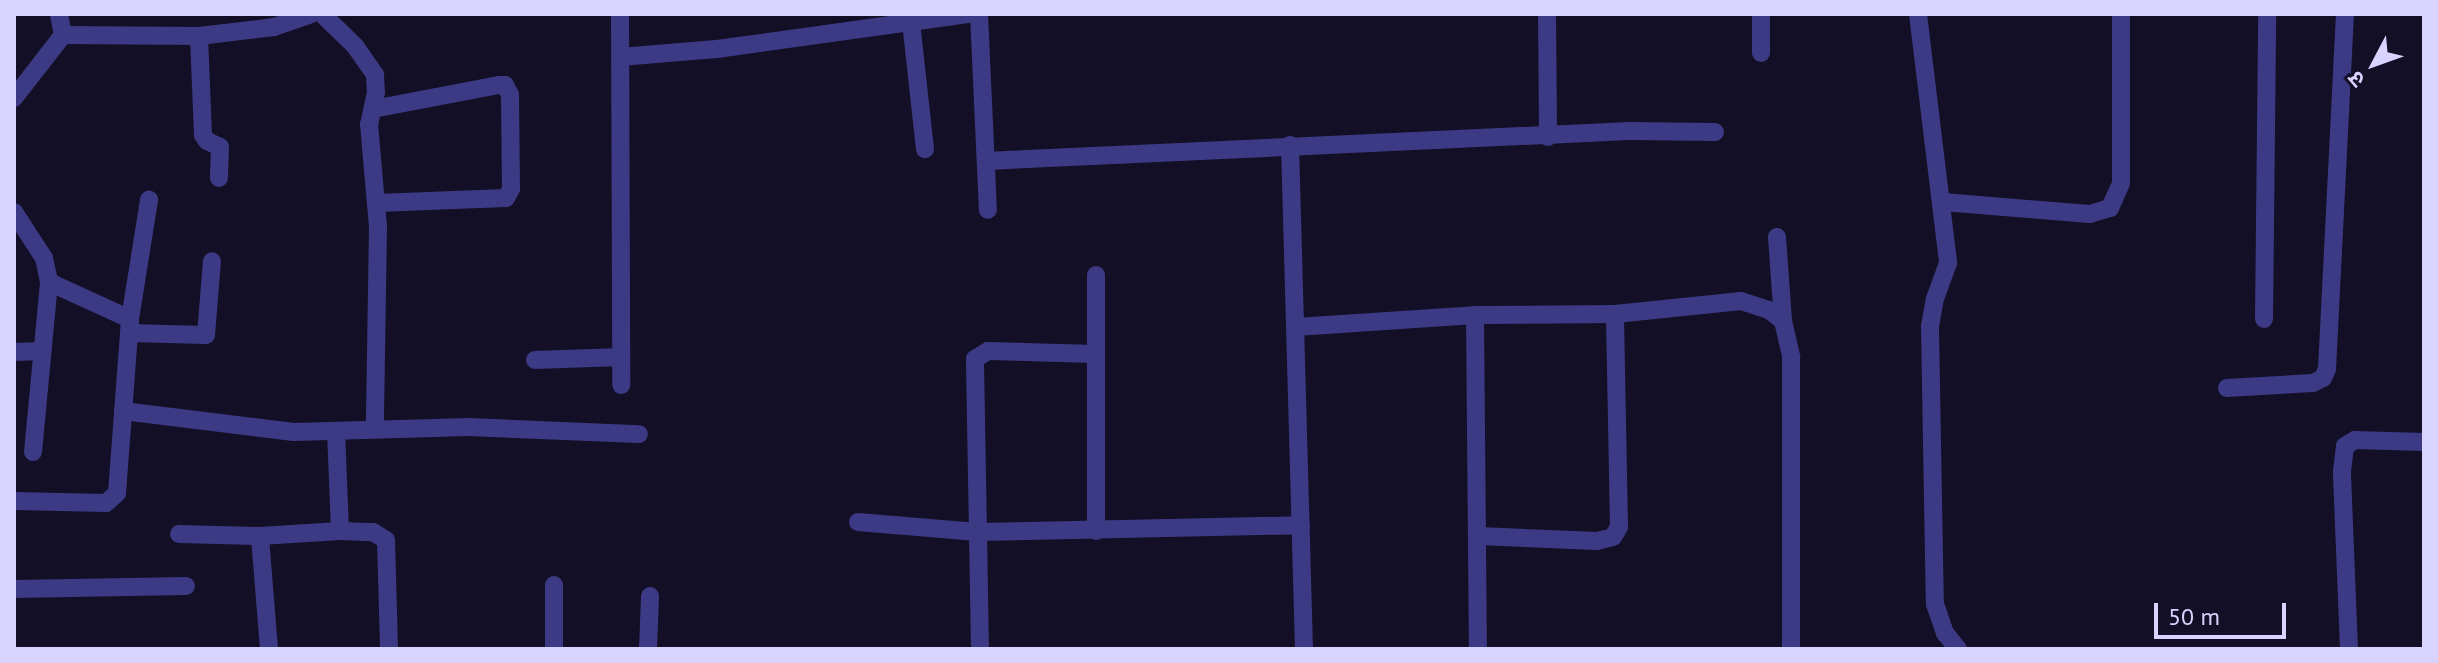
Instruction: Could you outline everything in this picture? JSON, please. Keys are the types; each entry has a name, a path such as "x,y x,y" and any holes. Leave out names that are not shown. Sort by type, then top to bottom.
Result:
{"street":[{"path":"14,98 63,35 59,14"},
{"path":"63,35 199,36 274,27 311,14"},
{"path":"322,14 369,64 375,75 376,92 369,140 377,203 375,428"},
{"path":"620,14 621,385"},
{"path":"620,57 717,49 970,14"},
{"path":"979,14 988,210"},
{"path":"1547,14 1548,137"},
{"path":"1761,14 1761,53"},
{"path":"1918,14 1948,263 1935,298 1930,327 1935,604 1945,633 1958,649"},
{"path":"1943,202 2090,214 2110,208 2121,183 2121,14"},
{"path":"2264,319 2267,14"},
{"path":"2227,388 2313,383 2323,378 2327,369 2345,14"},
{"path":"911,22 925,149"},
{"path":"199,36 203,135 207,141 220,147 219,178"},
{"path":"373,109 499,85 505,85 510,95 511,189 506,198 377,203"},
{"path":"986,161 1629,131 1715,132"},
{"path":"1290,145 1304,649"},
{"path":"14,501 106,503 113,500 118,486 129,326 149,200"},
{"path":"14,212 44,258 49,282 33,452"},
{"path":"1777,237 1783,321 1791,357 1791,649"},
{"path":"49,282 129,326 206,335 212,261"},
{"path":"1096,275 1096,531"},
{"path":"1296,327 1475,315 1615,314 1741,301 1758,303 1783,321"},
{"path":"1479,536 1597,541 1613,537 1619,527 1615,314"},
{"path":"1475,315 1478,649"},
{"path":"14,352 42,351"},
{"path":"980,649 975,359 988,351 1095,354"},
{"path":"535,360 621,357"},
{"path":"123,411 294,432 375,428 551,428 639,434"},
{"path":"336,431 340,531"},
{"path":"2349,649 2341,456 2345,446 2355,440 2424,442"},
{"path":"858,522 978,532 1301,525"},
{"path":"179,534 260,536 373,532 386,540 389,649"},
{"path":"260,536 269,649"},
{"path":"554,585 554,649"},
{"path":"14,589 186,586"},
{"path":"648,649 650,596"}]}
